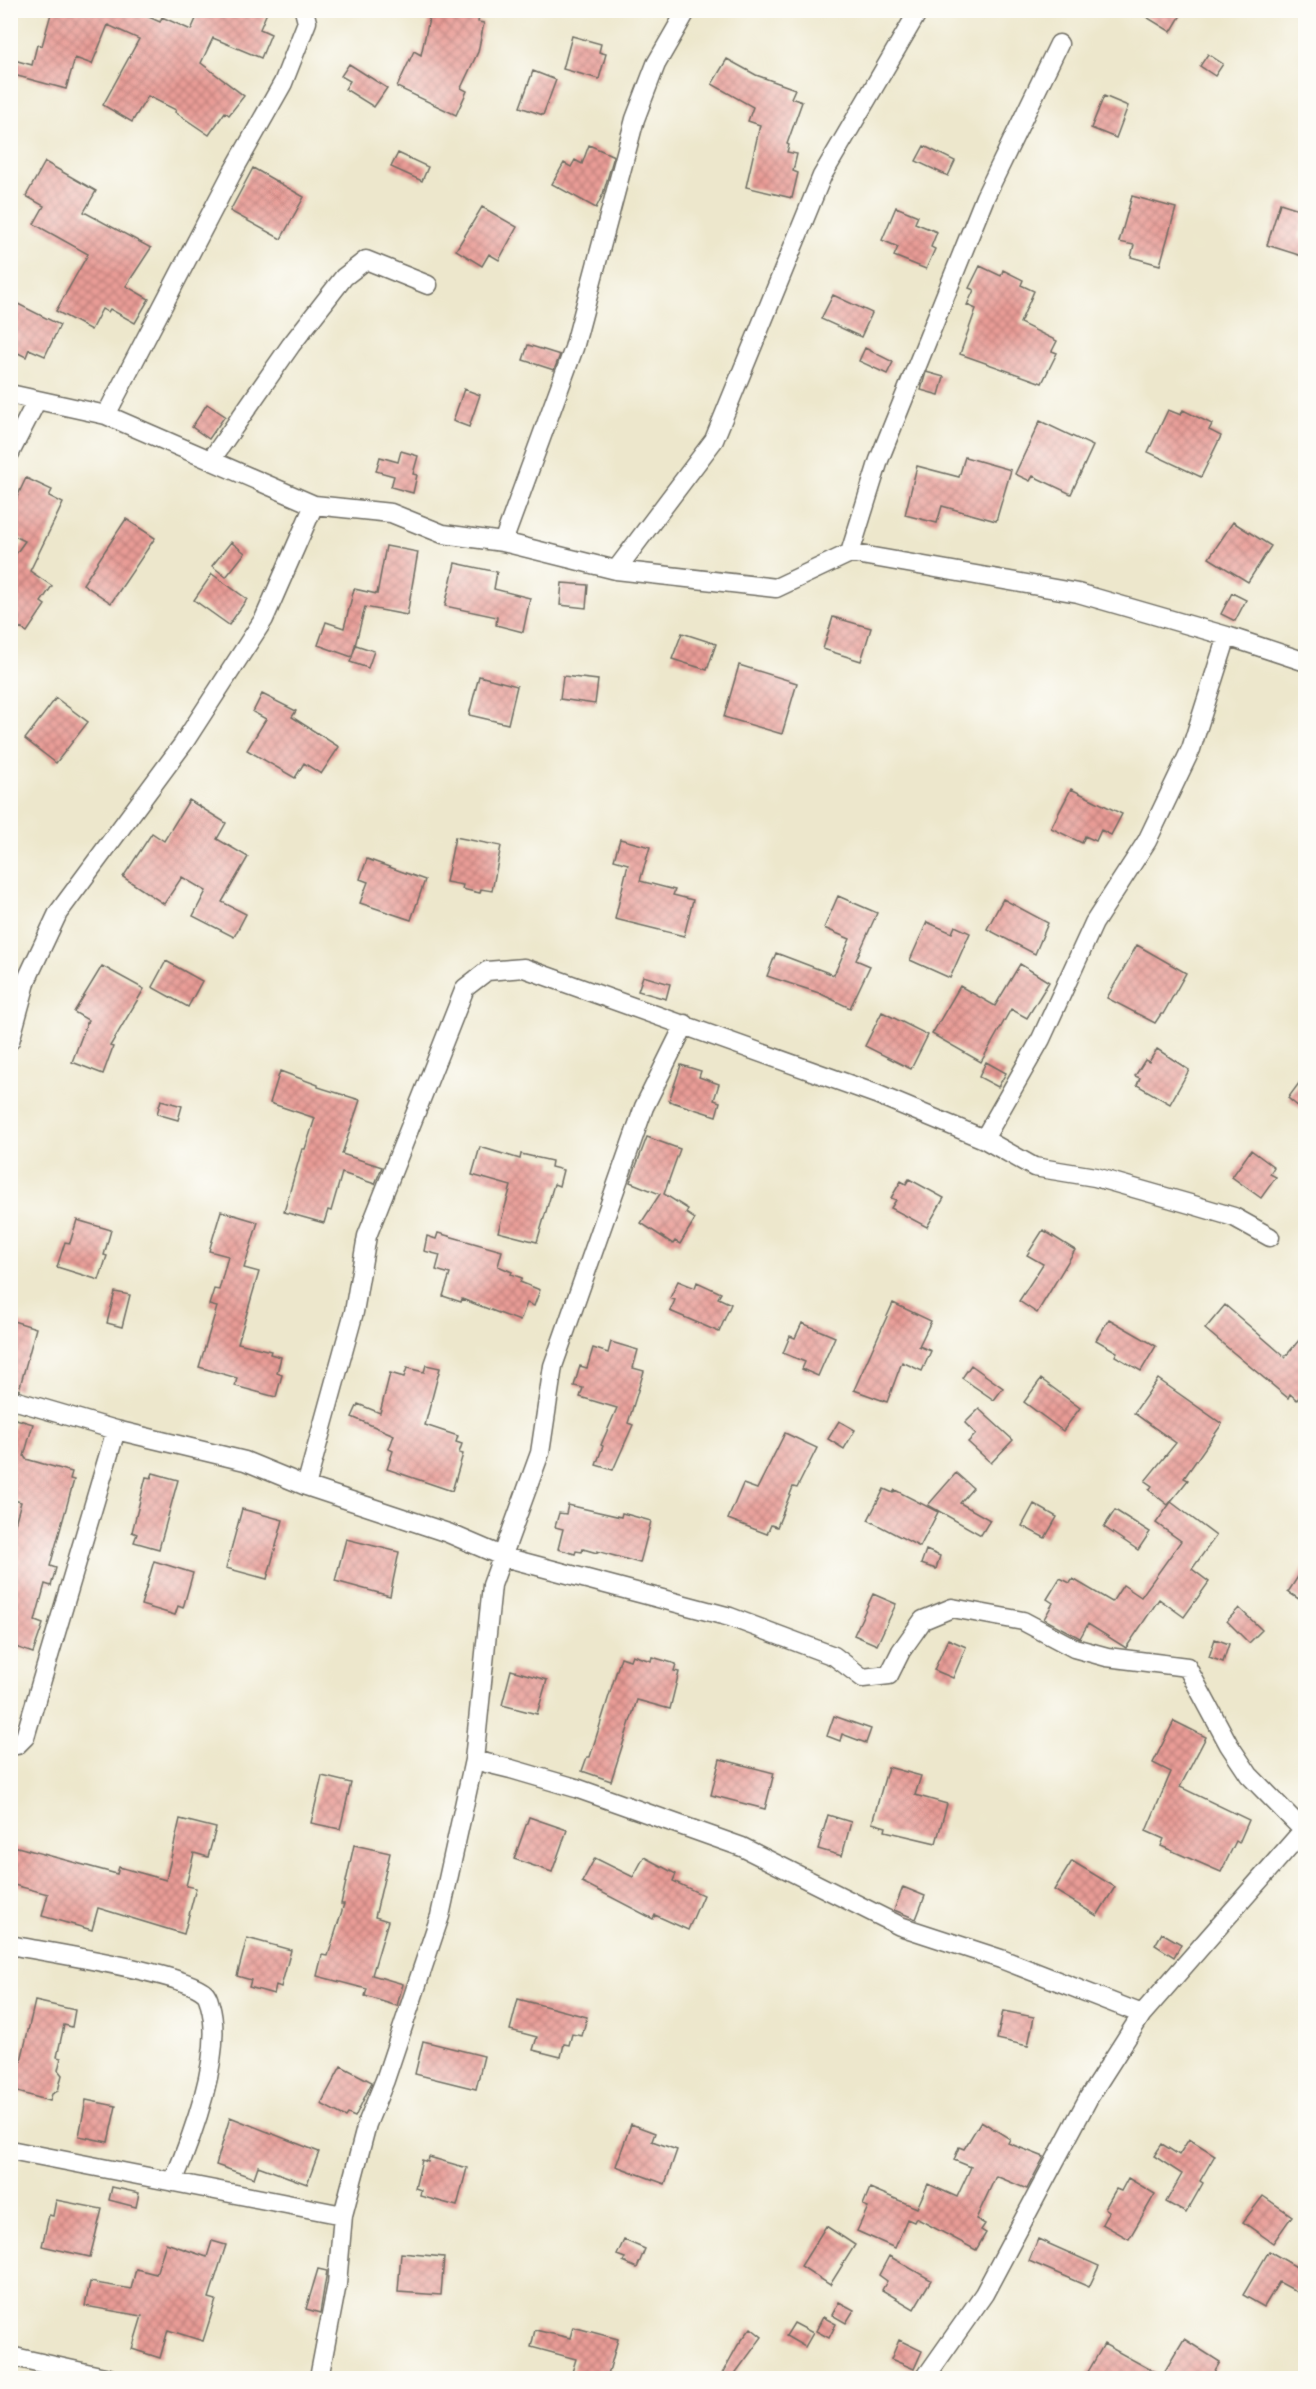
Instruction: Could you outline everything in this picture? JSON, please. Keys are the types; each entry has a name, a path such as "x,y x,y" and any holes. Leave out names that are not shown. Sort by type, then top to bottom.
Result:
{"street":[{"path":"106,415 226,184 283,83 307,22 304,10"},
{"path":"503,542 574,348 635,120 656,64 687,10"},
{"path":"616,570 714,440 822,176 919,10"},
{"path":"850,553 879,460 985,197 1059,44"},
{"path":"211,460 291,345 345,277 366,260 428,285"},
{"path":"10,394 106,415 314,505 392,513 443,534 503,542 616,570 776,588 850,553 1078,593 1227,636 1305,662"},
{"path":"10,453 37,400"},
{"path":"10,1041 27,979 58,913 183,744 264,619 314,505"},
{"path":"984,1139 1041,1040 1094,923 1147,841 1191,748 1227,636"},
{"path":"306,1486 354,1312 367,1236 465,988 487,971 524,968 876,1094 984,1139 1034,1167 1095,1177 1234,1217 1270,1237"},
{"path":"319,2379 337,2284 343,2215 367,2124 385,2080 440,1916 474,1760 492,1585 540,1453 553,1366 644,1107 685,1024"},
{"path":"10,1399 116,1430 245,1461 306,1486 448,1533 504,1557 730,1617 834,1656 863,1678 890,1675 901,1651 923,1620 952,1608 1023,1621 1074,1648 1107,1657 1186,1667 1229,1745 1250,1775 1304,1830 1142,2014 1089,2097 984,2294 925,2379"},
{"path":"10,1745 17,1745 26,1737 116,1430"},
{"path":"474,1760 576,1788 742,1847 900,1926 1001,1959 1142,2014"},
{"path":"10,1945 160,1975 190,1983 207,1994 214,2019 210,2068 187,2149 173,2182"},
{"path":"10,2150 343,2215"},
{"path":"10,2356 109,2379"}],"building":[{"path":"52,10 133,10 160,22 162,17 191,30 200,10 268,10 260,29 271,34 261,58 213,38 201,63 244,96 229,115 225,112 209,135 175,112 176,110 148,96 132,122 103,105 139,39 108,25 92,64 75,58 66,89 10,74 14,60 32,65 37,45 42,46"},
{"path":"431,10 480,10 478,22 484,23 478,52 461,88 467,91 456,115 397,87 414,51 421,55"},
{"path":"1135,10 1184,10 1171,32"},
{"path":"572,36 601,44 599,52 606,54 599,79 563,69"},
{"path":"1208,54 1223,64 1215,76 1200,66"},
{"path":"727,59 756,75 795,89 791,98 802,102 787,144 789,145 787,152 797,154 793,171 798,173 792,198 746,187 760,125 748,121 753,107 712,84"},
{"path":"349,64 387,88 374,107 345,89 350,81 341,76"},
{"path":"533,71 556,80 543,115 520,107"},
{"path":"1104,96 1128,106 1116,138 1091,128"},
{"path":"589,145 614,156 603,194 596,208 552,184 564,163 571,167 575,160 582,164"},
{"path":"924,146 955,161 948,176 916,161"},
{"path":"398,153 428,167 422,181 391,167"},
{"path":"45,162 96,191 84,212 151,248 126,286 149,299 135,323 110,309 108,312 102,309 91,330 56,311 88,254 34,224 44,206 26,196"},
{"path":"253,168 304,197 281,239 230,211"},
{"path":"1132,196 1176,208 1160,265 1131,257 1134,245 1119,242"},
{"path":"1280,203 1305,211 1299,238 1305,240 1305,257 1267,245"},
{"path":"482,207 517,227 499,260 489,254 482,266 456,250"},
{"path":"896,207 918,216 915,223 937,232 931,247 935,249 926,269 894,256 898,247 882,240"},
{"path":"980,266 1001,276 1003,270 1023,280 1021,285 1034,291 1020,323 1057,341 1052,351 1057,353 1042,383 960,354 976,309 967,305 974,290 969,288"},
{"path":"833,295 872,313 861,337 821,319"},
{"path":"10,300 60,325 45,356 29,349 26,357 10,349"},
{"path":"528,345 560,355 554,370 523,360"},
{"path":"865,348 893,362 887,374 859,361"},
{"path":"926,372 944,377 939,395 921,390"},
{"path":"464,389 480,395 469,427 453,421"},
{"path":"207,404 225,416 209,439 192,427"},
{"path":"1168,410 1181,415 1183,410 1212,424 1209,430 1221,436 1201,477 1148,452"},
{"path":"1040,421 1093,446 1071,494 1033,476 1030,481 1015,474"},
{"path":"401,451 418,456 413,474 417,475 413,493 391,487 394,476 376,471 380,457 398,462"},
{"path":"965,457 1011,470 996,521 942,506 937,523 905,515 917,466 959,477"},
{"path":"26,478 52,490 49,496 63,503 30,571 52,586 41,602 45,605 27,632 10,622 10,562 25,541 10,534 10,512"},
{"path":"126,519 155,538 111,603 83,584"},
{"path":"1233,522 1271,546 1248,582 1209,558"},
{"path":"231,542 245,553 226,577 212,566"},
{"path":"386,546 418,552 407,615 365,607 352,657 318,645 326,622 344,628 354,589 377,594"},
{"path":"455,563 497,572 494,589 530,598 523,632 496,625 497,617 445,606"},
{"path":"212,574 247,599 229,625 194,600"},
{"path":"562,583 588,585 586,608 560,605"},
{"path":"1232,593 1246,600 1235,621 1221,614"},
{"path":"833,617 871,628 861,661 823,649"},
{"path":"682,633 716,644 707,670 672,659"},
{"path":"356,645 374,651 368,668 350,662"},
{"path":"739,665 797,683 782,734 724,717"},
{"path":"479,676 517,686 508,724 469,715"},
{"path":"563,676 598,680 595,704 560,699"},
{"path":"262,694 296,711 292,717 339,747 321,774 304,763 295,778 247,750 266,719 253,712"},
{"path":"56,698 88,722 56,763 25,739"},
{"path":"1071,789 1122,814 1111,835 1101,830 1096,841 1085,836 1082,843 1051,828"},
{"path":"189,800 226,823 217,839 248,857 222,902 246,914 234,937 193,916 206,891 182,877 164,904 123,877 152,833 164,841"},
{"path":"455,837 501,846 492,891 481,889 480,893 462,889 463,885 446,882"},
{"path":"620,839 650,847 640,881 675,890 673,895 693,900 684,936 615,919 628,864 614,860"},
{"path":"367,859 425,880 411,920 360,903 368,882 360,879"},
{"path":"838,896 877,913 856,960 870,966 850,1008 819,993 767,976 776,953 834,975 850,939 824,928"},
{"path":"1003,899 1048,923 1035,954 987,929"},
{"path":"927,922 952,933 955,926 970,933 950,978 910,960"},
{"path":"1137,945 1186,973 1163,1014 1155,1023 1107,998"},
{"path":"166,961 202,981 188,1007 152,987"},
{"path":"1020,964 1049,982 1027,1018 1011,1009 981,1062 932,1034 960,986 995,1006"},
{"path":"102,966 144,989 110,1046 113,1047 103,1074 72,1062 88,1020 74,1012"},
{"path":"643,976 670,984 666,999 638,991"},
{"path":"882,1012 928,1035 911,1069 865,1046"},
{"path":"1157,1049 1189,1070 1170,1104 1137,1085 1140,1078 1135,1076 1145,1060 1149,1062"},
{"path":"986,1062 1006,1073 998,1087 979,1077"},
{"path":"681,1065 701,1071 699,1077 719,1084 714,1100 720,1102 716,1116 669,1101"},
{"path":"280,1071 318,1085 318,1087 360,1100 342,1154 382,1167 375,1184 342,1173 331,1211 328,1210 324,1223 284,1212 302,1149 305,1149 315,1118 270,1103"},
{"path":"1305,1075 1305,1112 1288,1098"},
{"path":"161,1100 182,1106 178,1120 157,1114"},
{"path":"647,1137 680,1149 664,1194 688,1209 686,1213 695,1219 680,1244 675,1241 673,1244 641,1223 660,1194 630,1182"},
{"path":"480,1147 520,1159 521,1154 552,1161 551,1167 563,1170 559,1186 554,1184 537,1242 498,1232 511,1186 472,1175"},
{"path":"1251,1150 1274,1167 1270,1174 1276,1177 1261,1198 1232,1177"},
{"path":"909,1179 944,1198 927,1227 891,1208 896,1200 891,1198 901,1181 906,1184"},
{"path":"221,1211 258,1222 244,1268 259,1272 238,1343 271,1351 270,1354 281,1357 277,1373 282,1375 276,1397 235,1386 237,1378 199,1367 217,1307 209,1305 214,1289 219,1290 228,1256 209,1251"},
{"path":"77,1220 111,1230 104,1255 107,1256 99,1280 57,1267 65,1242 70,1243"},
{"path":"1043,1230 1075,1250 1037,1313 1019,1301 1043,1264 1027,1255"},
{"path":"438,1233 502,1251 498,1266 522,1278 520,1282 540,1290 534,1306 527,1303 520,1321 462,1299 461,1302 443,1296 450,1274 436,1270 440,1255 424,1251 427,1236 436,1239"},
{"path":"678,1281 695,1288 697,1282 721,1293 718,1298 731,1304 719,1332 670,1311 675,1300 670,1298"},
{"path":"115,1292 130,1295 122,1327 107,1323"},
{"path":"893,1303 931,1321 919,1346 931,1351 922,1371 902,1362 887,1402 854,1390"},
{"path":"1225,1305 1285,1357 1305,1333 1305,1389 1297,1400 1290,1394 1288,1398 1205,1329"},
{"path":"1109,1319 1156,1346 1141,1371 1115,1356 1117,1352 1096,1340"},
{"path":"10,1320 36,1328 19,1390 10,1388"},
{"path":"802,1323 835,1337 818,1376 802,1369 805,1362 783,1353 790,1336 795,1338"},
{"path":"611,1342 638,1350 633,1368 644,1371 628,1423 633,1425 613,1470 596,1465 603,1446 601,1445 617,1408 580,1397 583,1388 574,1386 580,1366 587,1368 593,1348 608,1353"},
{"path":"426,1365 440,1368 425,1425 458,1436 456,1442 462,1444 459,1453 463,1454 452,1491 387,1469 393,1451 389,1449 394,1435 352,1417 358,1404 380,1413 390,1373 404,1377 407,1368 424,1372"},
{"path":"971,1365 1003,1388 994,1400 962,1378"},
{"path":"1041,1379 1080,1408 1063,1431 1024,1402"},
{"path":"1158,1379 1222,1424 1184,1478 1188,1480 1168,1505 1149,1490 1152,1486 1145,1481 1176,1443 1134,1413"},
{"path":"979,1409 1013,1440 991,1463 968,1442 976,1434 965,1423"},
{"path":"16,1419 33,1424 24,1456 26,1459 72,1472 70,1479 74,1480 50,1566 56,1568 51,1586 45,1584 35,1621 43,1624 33,1653 10,1645 10,1541 21,1502 10,1499 10,1437"},
{"path":"839,1421 855,1430 844,1449 828,1439"},
{"path":"785,1433 817,1448 797,1488 793,1487 777,1527 771,1525 767,1534 728,1519 743,1484 757,1489"},
{"path":"153,1473 178,1480 159,1549 134,1542 137,1534 132,1532 146,1477 151,1478"},
{"path":"956,1473 973,1488 960,1503 990,1520 981,1535 928,1505"},
{"path":"884,1489 893,1493 895,1490 938,1512 920,1547 868,1520"},
{"path":"1171,1502 1216,1536 1192,1569 1209,1582 1184,1617 1159,1599 1126,1648 1088,1624 1080,1638 1044,1619 1053,1603 1047,1599 1060,1578 1070,1583 1073,1579 1112,1602 1123,1585 1141,1597 1181,1541 1156,1523"},
{"path":"1034,1504 1057,1517 1045,1538 1022,1526"},
{"path":"568,1505 621,1517 622,1513 651,1521 640,1563 597,1551 597,1553 583,1549 582,1552 576,1551 575,1554 558,1549 563,1529 555,1527 559,1513 566,1514"},
{"path":"242,1509 283,1520 267,1579 226,1568"},
{"path":"1115,1510 1150,1532 1138,1550 1104,1527"},
{"path":"346,1539 399,1552 390,1596 335,1581"},
{"path":"926,1550 940,1556 936,1569 921,1564"},
{"path":"154,1561 193,1573 183,1608 178,1606 175,1615 141,1605"},
{"path":"1305,1566 1305,1603 1288,1592"},
{"path":"873,1594 896,1604 877,1645 854,1635"},
{"path":"1239,1608 1262,1630 1249,1643 1227,1621"},
{"path":"948,1639 966,1647 953,1678 934,1670"},
{"path":"1215,1639 1229,1644 1223,1662 1209,1657"},
{"path":"632,1655 651,1661 652,1657 676,1664 674,1671 679,1672 670,1709 637,1700 611,1781 582,1771 587,1757 590,1757 621,1657 630,1660"},
{"path":"511,1670 547,1680 537,1714 502,1705"},
{"path":"834,1716 871,1729 866,1743 842,1734 840,1741 827,1736"},
{"path":"1174,1721 1206,1737 1180,1787 1249,1820 1239,1843 1236,1841 1221,1872 1161,1846 1164,1839 1146,1831 1171,1772 1153,1763"},
{"path":"720,1759 774,1773 765,1809 711,1795"},
{"path":"888,1767 921,1776 915,1795 947,1804 936,1843 885,1831 886,1827 872,1823"},
{"path":"322,1776 351,1783 340,1829 311,1823"},
{"path":"828,1815 851,1822 842,1856 818,1849"},
{"path":"529,1817 567,1830 552,1872 514,1859"},
{"path":"180,1819 216,1828 208,1857 194,1853 186,1886 196,1888 184,1934 98,1908 92,1930 42,1916 48,1894 10,1884 10,1845 117,1874 119,1867 166,1880"},
{"path":"354,1845 390,1853 375,1917 388,1921 372,1975 403,1984 397,2006 365,1996 367,1989 317,1976 322,1955 328,1956 344,1904 341,1904"},
{"path":"644,1857 676,1874 673,1881 703,1895 688,1930 655,1915 653,1919 582,1882 595,1858 633,1877"},
{"path":"1072,1861 1115,1887 1097,1916 1054,1890"},
{"path":"903,1887 925,1896 916,1919 894,1910"},
{"path":"1162,1933 1181,1944 1174,1957 1155,1945"},
{"path":"247,1938 291,1950 281,1987 276,1985 274,1994 249,1987 251,1980 237,1976"},
{"path":"518,1999 587,2017 582,2036 572,2034 569,2045 564,2044 561,2057 533,2050 537,2037 510,2030"},
{"path":"35,2001 75,2010 72,2027 64,2025 57,2057 61,2058 58,2070 62,2075 58,2091 52,2094 50,2101 14,2091"},
{"path":"1003,2011 1034,2017 1028,2046 997,2039"},
{"path":"423,2041 484,2056 476,2089 415,2074"},
{"path":"341,2066 372,2082 355,2117 348,2114 346,2117 321,2104"},
{"path":"86,2100 116,2106 108,2142 79,2136"},
{"path":"230,2117 319,2152 307,2184 258,2166 254,2178 216,2165"},
{"path":"981,2121 1010,2139 1008,2143 1044,2157 1027,2189 996,2176 976,2219 985,2224 981,2230 986,2233 976,2250 916,2218 914,2222 907,2219 895,2248 857,2231 868,2207 863,2205 870,2188 917,2208 928,2184 957,2197 971,2167 954,2160 959,2147 964,2149"},
{"path":"631,2124 655,2133 652,2141 677,2150 665,2184 616,2166"},
{"path":"1189,2139 1215,2155 1186,2213 1166,2202 1182,2174 1154,2156 1162,2144 1179,2155"},
{"path":"429,2157 467,2168 457,2206 420,2196 421,2190 415,2188 422,2160 428,2162"},
{"path":"1128,2178 1155,2194 1129,2239 1102,2224 1109,2211 1105,2208 1116,2189 1121,2191"},
{"path":"112,2187 139,2193 136,2207 109,2200"},
{"path":"1263,2196 1292,2216 1273,2243 1243,2222"},
{"path":"56,2200 102,2209 90,2257 42,2246 49,2215 53,2216"},
{"path":"826,2226 855,2245 830,2285 801,2266"},
{"path":"1038,2239 1099,2266 1089,2287 1029,2261"},
{"path":"624,2240 645,2249 637,2268 623,2262 625,2258 617,2255"},
{"path":"212,2241 226,2245 209,2298 216,2300 203,2341 168,2330 160,2358 132,2349 142,2316 85,2306 90,2282 131,2289 136,2269 156,2274 166,2243 207,2257"},
{"path":"1269,2251 1305,2272 1305,2296 1279,2282 1264,2307 1243,2295"},
{"path":"401,2253 444,2257 441,2295 398,2292"},
{"path":"889,2256 931,2280 914,2309 882,2290 887,2281 879,2275"},
{"path":"318,2269 327,2271 320,2313 306,2309"},
{"path":"839,2302 854,2310 846,2323 832,2315"},
{"path":"823,2317 836,2324 829,2338 816,2331"},
{"path":"794,2323 813,2333 805,2347 786,2336"},
{"path":"573,2327 618,2339 607,2379 570,2379 576,2359 531,2347 535,2330 570,2338"},
{"path":"751,2328 762,2337 731,2379 719,2379 738,2345"},
{"path":"1184,2339 1220,2362 1210,2379 1084,2379 1104,2344 1162,2376"},
{"path":"899,2340 922,2351 914,2369 891,2359"}]}
